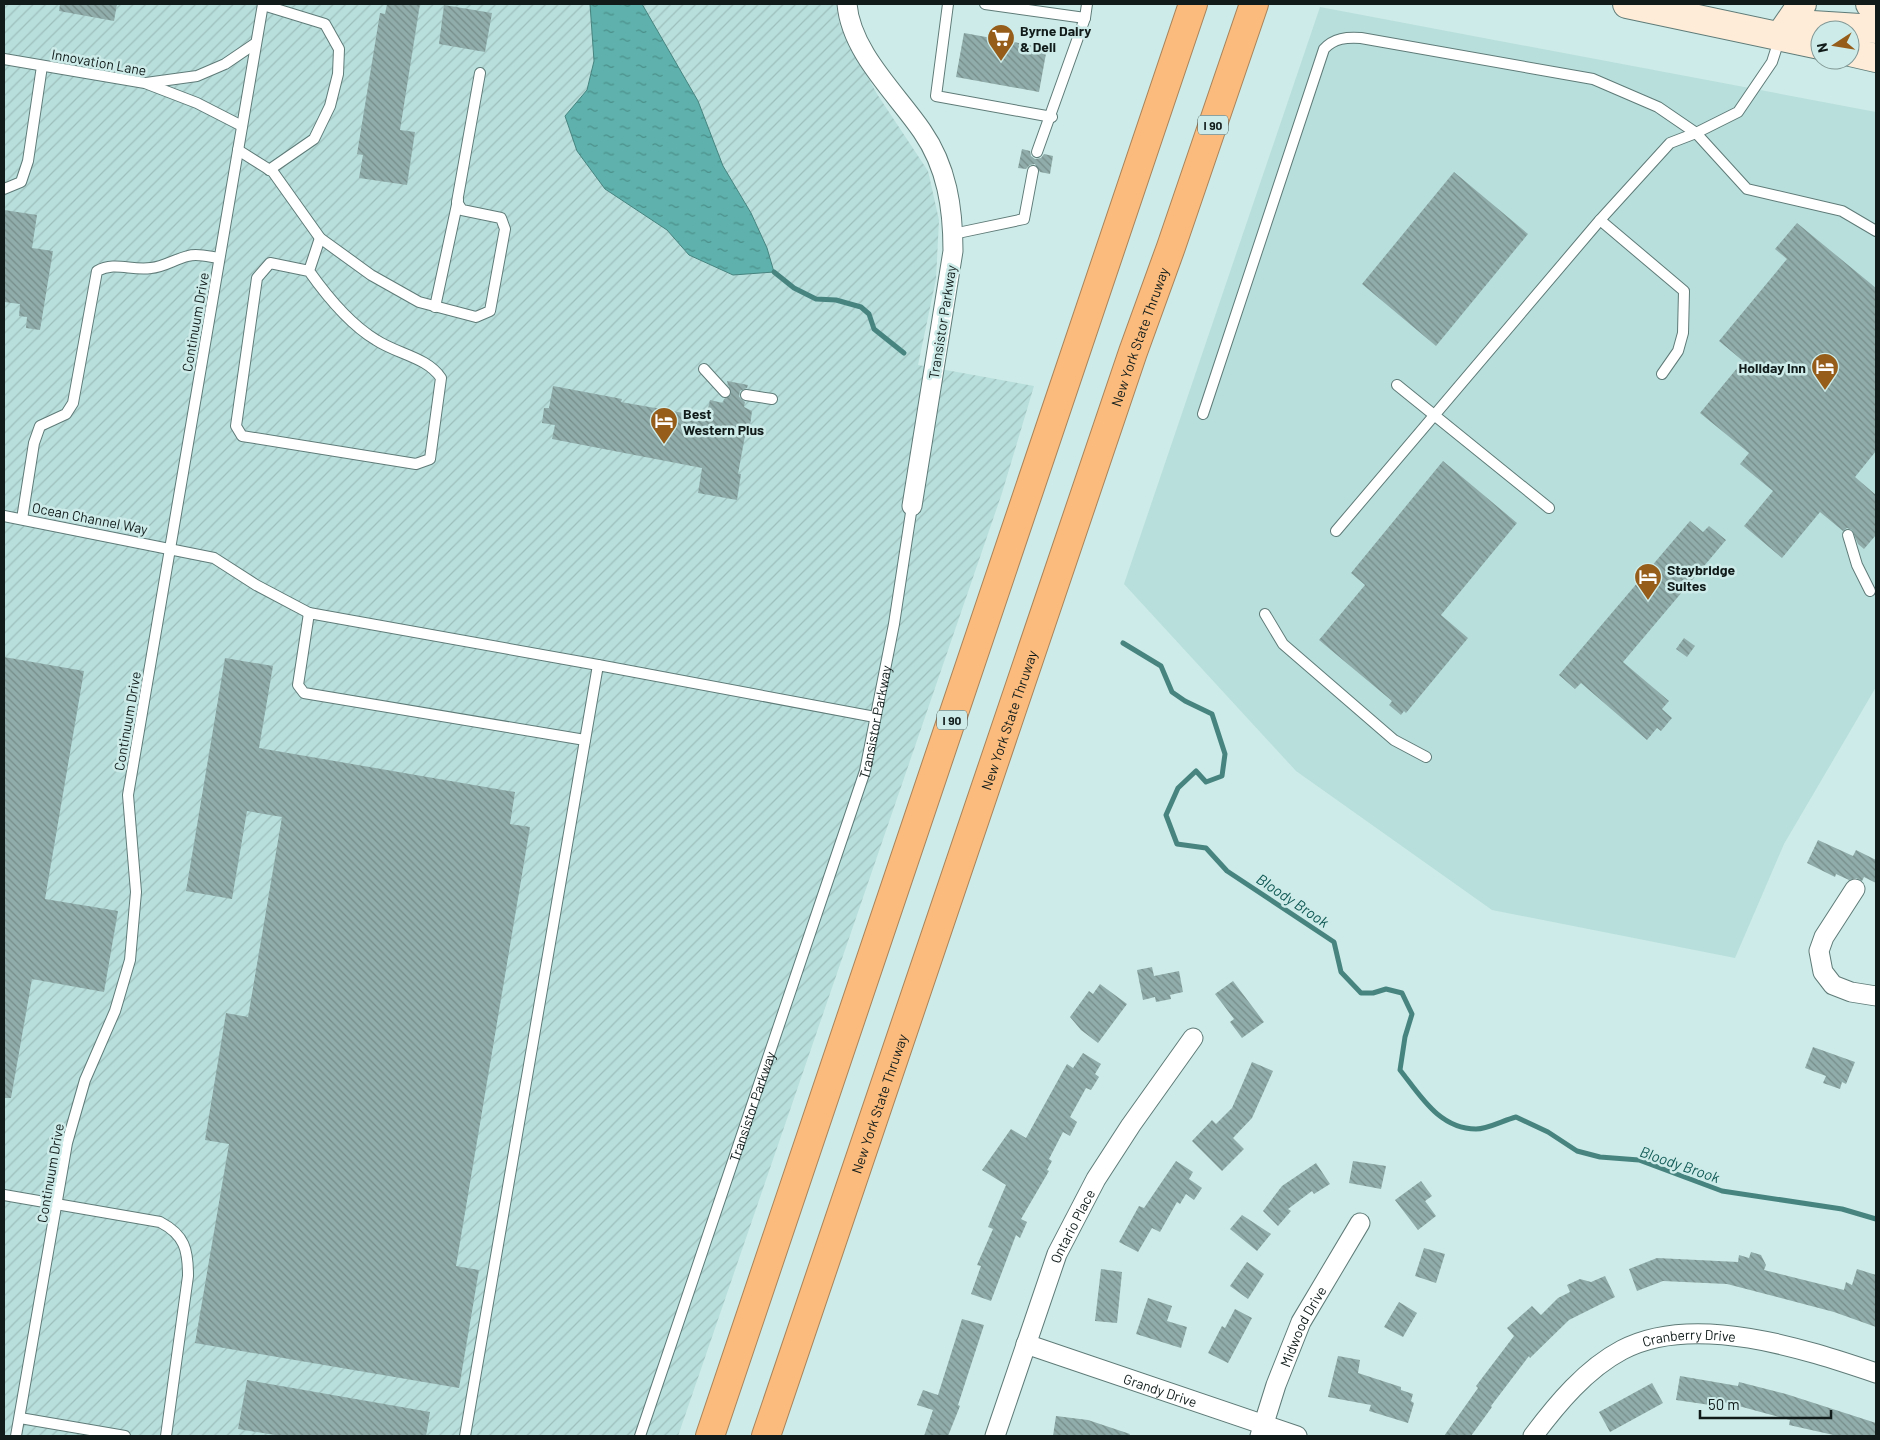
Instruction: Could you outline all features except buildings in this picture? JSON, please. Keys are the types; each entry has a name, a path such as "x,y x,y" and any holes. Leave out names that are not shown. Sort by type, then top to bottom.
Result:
{"highway":[{"name":"I 90","path":"710,1436 1193,4"},
{"name":"New York State Thruway","path":"766,1436 1132,352 1172,247 1254,4"}],"main road":[{"path":"1627,4 1810,43"},
{"path":"1780,36 1802,4"},
{"path":"1870,4 1876,5"},
{"path":"1780,36 1812,25 1876,29"},
{"path":"1860,54 1876,58"}],"street":[{"name":"Transistor Parkway","path":"847,4 853,28 874,70 923,132 945,174 953,214 953,251 912,506"},
{"path":"1855,890 1824,937 1819,952 1823,972 1833,985 1851,992 1876,996"},
{"name":"Ontario Place","path":"995,1436 1056,1254 1096,1179 1131,1125 1193,1038"},
{"name":"Midwood Drive","path":"1262,1431 1276,1385 1301,1322 1360,1223"},
{"name":"Cranberry Drive","path":"1533,1436 1555,1407 1593,1370 1622,1350 1658,1337 1692,1334 1757,1339 1876,1374"},
{"name":"Grandy Drive","path":"1026,1344 1262,1431 1297,1436"}],"lane":[{"path":"263,4 325,24 339,49 338,74 330,106 314,139 269,170"},
{"name":"Continuum Drive","path":"16,1436 68,1143 85,1080 115,1011 130,960 136,892 128,794 263,4"},
{"path":"948,4 936,96 1052,117"},
{"path":"985,4 1048,8 1085,18"},
{"path":"1037,152 1052,117 1085,18 1087,4"},
{"path":"1336,531 1600,220 1670,143 1696,133 1738,112 1772,62 1780,36"},
{"path":"1203,414 1324,49 1328,44 1348,37 1593,79 1658,107 1696,133 1747,189 1842,210 1876,231"},
{"path":"145,83 197,76 225,64 256,43"},
{"name":"Innovation Lane","path":"4,59 145,83 197,103 242,126"},
{"path":"4,189 21,182 28,161 42,66"},
{"path":"435,306 458,200 480,73"},
{"path":"238,150 269,170 320,238 371,275 419,302 476,317 490,311 505,229 501,218 462,210 458,200"},
{"path":"953,234 1024,218 1033,171"},
{"path":"1600,220 1684,291 1683,333 1678,351 1662,374"},
{"path":"309,271 320,238"},
{"path":"22,519 34,443 40,426 66,414 73,404 97,271 106,266 116,265 149,269 172,263 188,256 219,258"},
{"path":"270,263 309,271 329,299 375,340 434,367 441,378 430,459 416,464 242,436 236,426 257,278 270,263"},
{"path":"704,369 725,392"},
{"path":"1396,386 1549,508"},
{"path":"746,395 772,399"},
{"name":"Transistor Parkway","path":"640,1436 865,772 894,624 912,506"},
{"name":"Ocean Channel Way","path":"4,516 214,558 256,585 309,613 876,717"},
{"path":"1848,535 1857,565 1870,590"},
{"path":"309,613 298,685 304,694 585,740"},
{"path":"1265,614 1283,644 1394,740 1426,757"},
{"path":"465,1436 598,665"},
{"path":"4,1194 160,1222 174,1230 184,1243 188,1260 188,1276 166,1436"},
{"path":"20,1418 125,1436"},
{"path":"60,1436 62,1426"}],"shaded area":[{"path":"4,4 836,4 840,26 877,94 928,171 939,220 936,279 918,365 1034,386 1002,493 678,1436 4,1436"},
{"path":"1320,7 1876,112 1876,687 1784,844 1735,958 1492,910 1296,771 1124,584"}],"water":[{"path":"590,4 642,4 698,101 723,166 751,213 767,248 774,272 733,275 689,255 667,230 605,189 577,151 565,116 587,90 594,61"}],"waterway":[{"path":"774,272 794,288 816,299 836,300 861,307 869,314 874,329 904,353"},
{"name":"Bloody Brook","path":"1123,643 1161,666 1172,692 1185,701 1212,714 1225,754 1222,776 1206,782 1196,771 1178,788 1166,815 1177,844 1206,848 1227,871 1334,942 1341,972 1361,993 1373,993 1386,989 1402,993 1412,1014 1405,1037 1400,1070 1423,1100 1441,1117 1451,1123 1476,1129 1486,1128 1516,1117 1548,1132 1577,1151 1600,1157 1639,1160 1722,1191 1842,1209 1876,1219"}],"place":[{"name":"Byrne Dairy & Deli","path":"1001,62"},
{"name":"Holiday Inn","path":"1825,391"},
{"name":"Best Western Plus","path":"664,445"},
{"name":"Staybridge Suites","path":"1648,601"}]}
